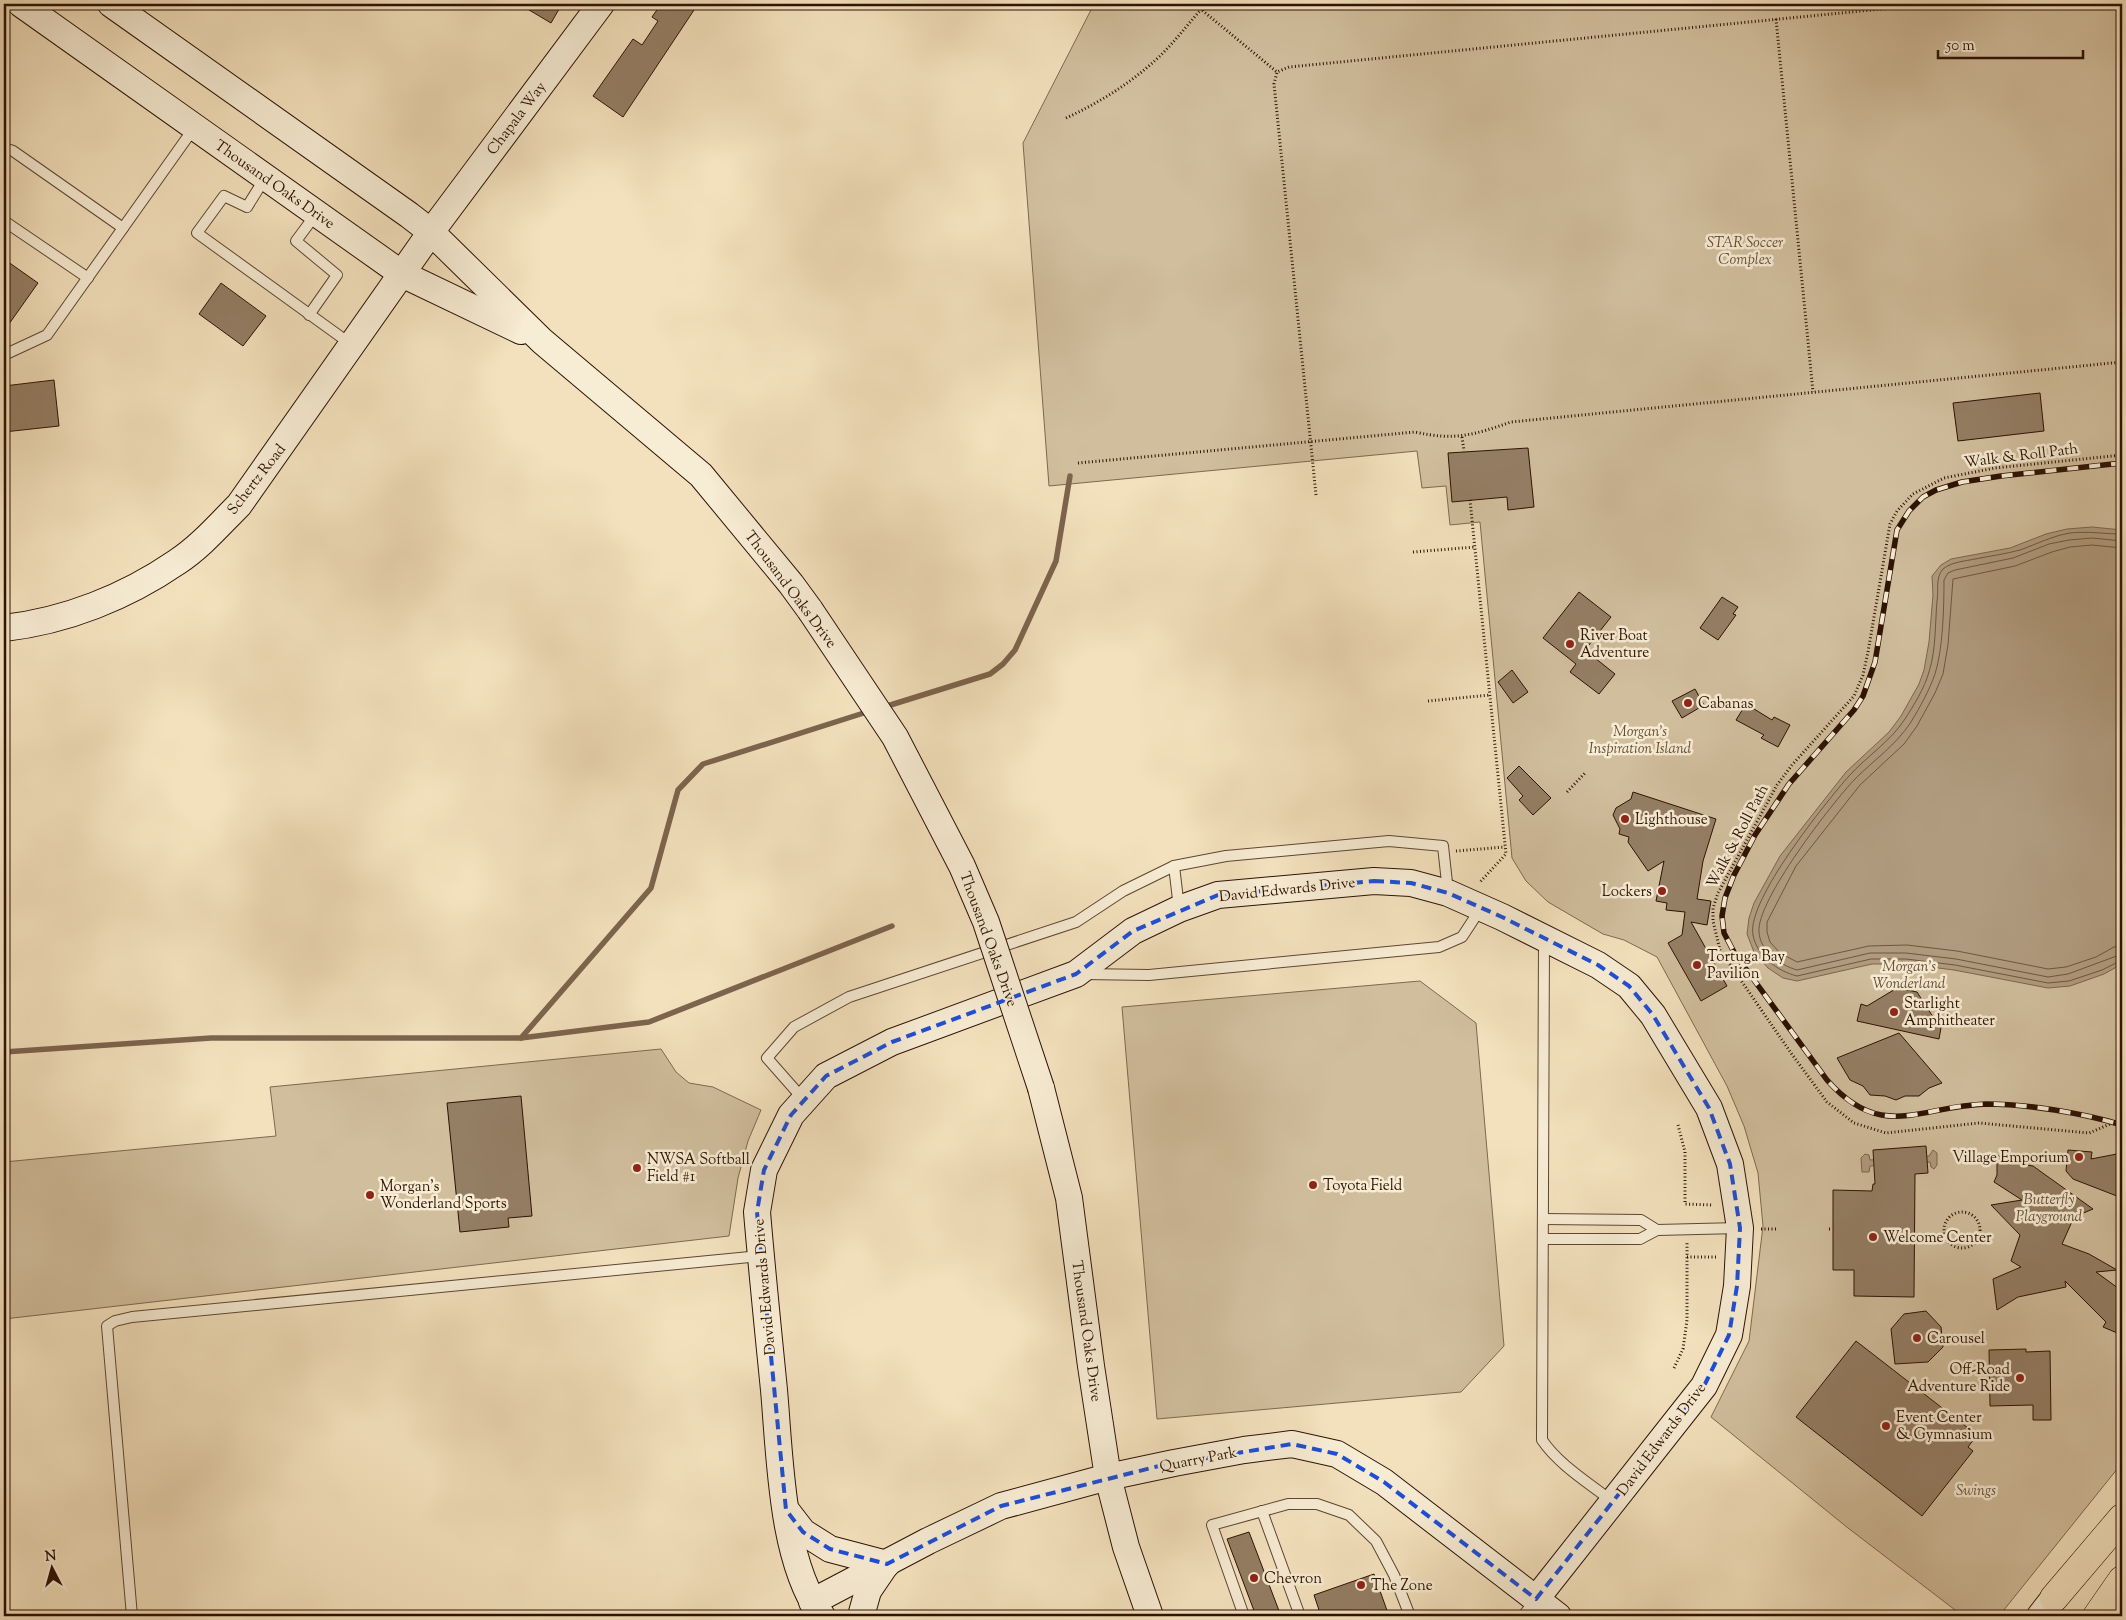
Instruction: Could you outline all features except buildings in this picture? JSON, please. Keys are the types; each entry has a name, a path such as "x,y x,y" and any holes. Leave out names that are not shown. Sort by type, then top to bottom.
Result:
{"highway":[{"path":"2047,1607 2122,1518"},
{"path":"2097,1616 2122,1580"}],"street":[{"name":"Thousand Oaks Drive","path":"21,4 402,274 542,341"},
{"name":"Thousand Oaks Drive","path":"111,4 431,232 542,341 702,475 791,584 895,737 962,866 986,922 1041,1088 1069,1198 1090,1366 1108,1477 1126,1547 1150,1616"},
{"name":"Chapala Way","path":"431,232 601,4"},
{"name":"Schertz Road","path":"4,628 60,617 98,605 145,582 179,562 208,536 239,505 431,232"},
{"name":"David Edwards Drive","path":"817,1609 796,1561 786,1510 757,1212 764,1170 791,1115 826,1076 892,1042 1076,974 1134,930 1179,909 1218,895 1374,881 1411,883 1466,901 1598,965 1629,986 1652,1015 1709,1108 1730,1164 1749,1228 1729,1335 1704,1386 1530,1608"},
{"name":"Quarry Park","path":"817,1609 887,1564 928,1541 1001,1506 1108,1477 1253,1448 1292,1444 1337,1454 1384,1482 1530,1608 1558,1616"},
{"path":"786,1510 804,1532 830,1549 887,1564 868,1591 861,1616"}],"lane":[{"path":"4,355 47,335 195,127"},
{"path":"4,148 13,151 123,228"},
{"path":"266,178 247,207 224,196 197,233 352,346"},
{"path":"309,315 337,275 296,241 316,213"},
{"path":"4,221 88,278"},
{"path":"804,1101 767,1058 794,1027 849,997 1076,922 1123,891 1174,866 1226,856 1390,841 1443,846 1466,901 1462,937 1439,947 1149,975 1076,974"},
{"path":"1174,866 1179,909"},
{"path":"1544,938 1542,1440 1548,1449 1562,1462 1613,1502"},
{"path":"1543,1218 1642,1220 1657,1230"},
{"path":"1543,1239 1640,1239 1657,1230 1749,1228"},
{"path":"132,1616 107,1326 115,1321 132,1317 761,1256"},
{"path":"1244,1616 1212,1525 1288,1504 1317,1504 1349,1515 1376,1541 1394,1575 1410,1616"},
{"path":"1262,1512 1300,1616"}],"path":[{"path":"1066,118 1087,108 1133,78 1162,54 1206,4"},
{"path":"1277,72 1289,67 1932,4"},
{"path":"1197,6 1277,72"},
{"path":"1776,19 1813,392"},
{"path":"1277,72 1274,84 1316,495"},
{"path":"1078,463 1415,432 1429,435 1462,437 1511,422 2122,362"},
{"path":"1462,437 1464,451"},
{"name":"Walk & Roll Path","path":"2122,455 1995,468 1958,474 1944,478 1913,494 1897,511 1890,524 1863,675 1854,696 1792,765 1777,786 1718,893 1713,922 1720,950 1791,1053 1827,1102 1854,1123 1886,1133 1979,1124 2089,1133 2122,1120"},
{"path":"1466,901 1480,882 1506,854 1470,500"},
{"path":"1413,552 1475,547"},
{"path":"1428,701 1490,695"},
{"path":"1567,792 1584,773"},
{"path":"1444,852 1505,847"},
{"path":"1678,1125 1685,1152 1685,1204 1715,1205"},
{"path":"1963,1212 1975,1217 1980,1226 1980,1235 1977,1241 1967,1248 1961,1249 1950,1245 1944,1235 1944,1224 1947,1219 1956,1213 1963,1212"},
{"path":"1749,1228 1778,1229"},
{"path":"1674,1368 1683,1349 1687,1320 1687,1229"},
{"path":"1687,1256 1716,1257"}],"highlighted area":[{"path":"1374,881 1411,883 1448,893 1502,917 1598,965 1629,986 1653,1015 1709,1108 1730,1164 1740,1228 1737,1286 1729,1335 1704,1386 1536,1599 1384,1482 1337,1454 1292,1444 1159,1466 1001,1506 887,1564 830,1549 803,1532 786,1510 757,1212 764,1170 791,1115 826,1076 892,1042 1076,974 1133,931 1218,895"}],"green space":[{"path":"1094,4 2122,4 2122,1463 1999,1616 1963,1616 1848,1528 1711,1417 1749,1341 1763,1226 1758,1173 1744,1126 1727,1086 1657,957 1624,940 1603,934 1548,902 1526,881 1512,858 1480,522 1450,525 1446,486 1422,488 1417,451 1049,486 1023,143"},
{"name":"Toyota Field","path":"1420,981 1476,1023 1504,1346 1461,1392 1157,1419 1122,1007"},
{"name":"Morgan’s Wonderland Sports","path":"661,1049 676,1072 689,1083 713,1087 761,1110 748,1141 738,1178 729,1236 4,1319 4,1162 276,1136 270,1087"}],"water":[{"path":"2092,527 2122,530 2122,964 2104,974 2070,986 2048,988 1954,970 1906,964 1872,964 1797,981 1783,978 1768,968 1754,952 1747,934 1749,918 1754,903 1780,856 1846,772 1889,732 1901,716 1919,684 1924,670 1929,642 1933,595 1932,576 1941,565 1951,559 2010,548 2046,534 2067,529"},
{"path":"1933,1150 1937,1153 1937,1165 1934,1169 1931,1167 1930,1162 1870,1166 1869,1172 1862,1172 1861,1158 1865,1154 1869,1155 1870,1160 1929,1156"}],"waterway":[{"path":"884,707 990,674 1003,664 1015,650 1056,561 1070,476"},
{"path":"521,1038 651,888 678,790 703,764 870,711"},
{"path":"4,1052 211,1038 521,1038 649,1022 892,926"}],"railway":[{"path":"2122,463 1962,482 1936,490 1923,497 1909,511 1897,530 1875,662 1863,696 1854,710 1789,784 1755,835 1734,875 1725,898 1722,916 1724,933 1735,954 1827,1080 1847,1099 1866,1110 1884,1115 1902,1116 1962,1106 2002,1104 2055,1110 2122,1125"}],"place":[{"name":"River Boat Adventure","path":"1570,644"},
{"name":"Cabanas","path":"1688,703"},
{"name":"Lighthouse","path":"1625,819"},
{"name":"Lockers","path":"1662,891"},
{"name":"Tortuga Bay Pavilion","path":"1697,965"},
{"name":"Starlight Amphitheater","path":"1894,1012"},
{"name":"Village Emporium","path":"2079,1157"},
{"name":"NWSA Softball Field #1","path":"637,1168"},
{"name":"Toyota Field","path":"1313,1185"},
{"name":"Morgan’s Wonderland Sports","path":"370,1195"},
{"name":"Welcome Center","path":"1873,1237"},
{"name":"Carousel","path":"1917,1338"},
{"name":"Off-Road Adventure Ride","path":"2020,1378"},
{"name":"Event Center & Gymnasium","path":"1886,1426"},
{"name":"Chevron","path":"1254,1578"},
{"name":"The Zone","path":"1361,1585"}],"park label":[{"name":"STAR Soccer Complex","path":"1745,250"},
{"name":"Morgan's Inspiration Island","path":"1640,740"},
{"name":"Morgan's Wonderland","path":"1909,974"},
{"name":"Butterfly Playground","path":"2049,1208"},
{"name":"Swings","path":"1976,1490"}]}
